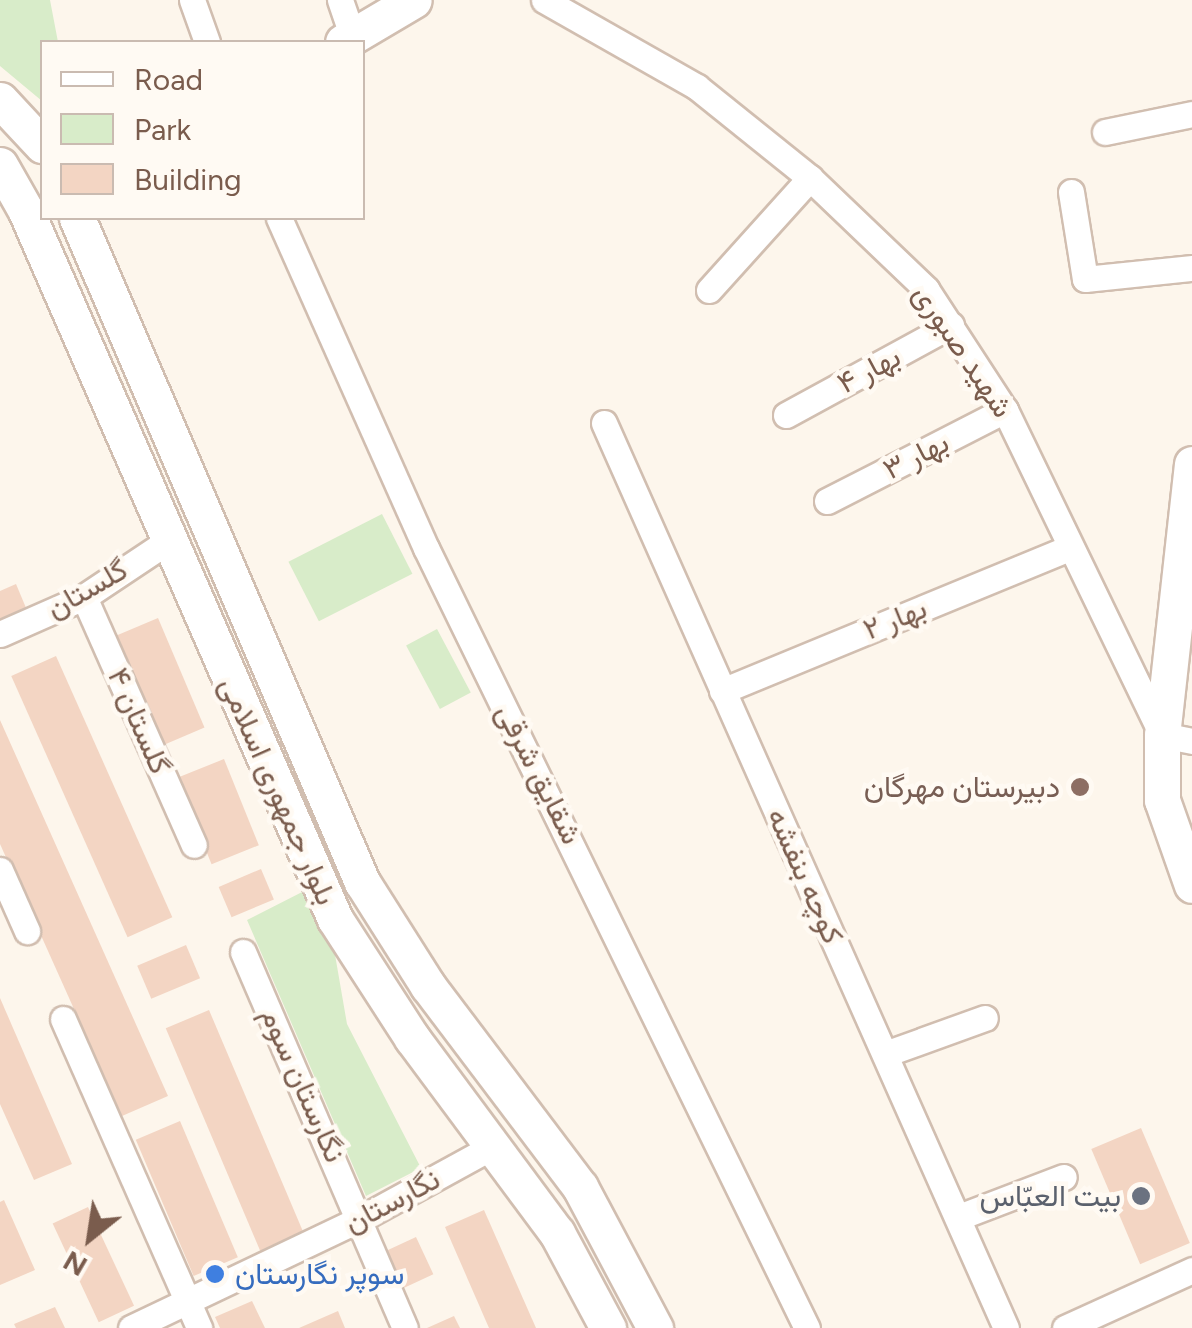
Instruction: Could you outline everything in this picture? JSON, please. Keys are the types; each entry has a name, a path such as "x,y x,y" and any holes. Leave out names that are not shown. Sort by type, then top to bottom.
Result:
{"main road":[{"path":"348,40 398,4"},
{"path":"0,100 40,142"},
{"name":"بلوار جمهوری اسلامی","path":"0,165 34,207 170,538 335,919 490,1148 557,1233 608,1328"},
{"name":"بلوار جمهوری اسلامی","path":"78,220 362,882 428,986 580,1187 655,1328"},
{"path":"1192,464 1177,738 1162,800 1192,885"}],"street":[{"path":"192,0 206,40"},
{"path":"340,0 348,40"},
{"name":"شهید صبوری","path":"544,0 696,87 810,178 926,289 1005,410 1069,548 1177,738"},
{"path":"1105,132 1192,114"},
{"path":"709,290 810,178"},
{"path":"1071,192 1085,278 1192,268"},
{"name":"شقایق شرقی","path":"280,220 426,548 807,1328"},
{"name":"بهار ۴","path":"786,415 952,326"},
{"name":"بهار ۳","path":"827,502 1005,410"},
{"name":"کوچه بنفشه","path":"604,423 1006,1328"},
{"name":"گلستان","path":"0,634 84,597 170,538"},
{"name":"بهار ۲","path":"722,691 1069,548"},
{"name":"گلستان ۴","path":"84,597 194,845"},
{"path":"0,870 27,931"},
{"name":"نگارستان سوم","path":"243,952 362,1218 405,1328"},
{"path":"885,1054 985,1018"},
{"path":"63,1019 200,1328"},
{"name":"نگارستان","path":"130,1328 362,1218 490,1148"},
{"path":"959,1217 1064,1176"},
{"path":"1080,1326 1192,1270"}],"green space":[{"path":"0,0 50,0 58,40 40,40 40,99 0,66"},
{"path":"382,514 412,574 319,621 288,562"},
{"path":"437,629 471,693 440,709 406,645"},
{"path":"310,888 333,943 347,1024 421,1168 366,1196 247,920"}],"building":[{"path":"16,584 29,615 0,627 0,591"},
{"path":"158,618 204,728 161,746 115,636"},
{"path":"56,656 172,917 128,937 11,676"},
{"path":"0,720 168,1096 122,1116 0,844"},
{"path":"224,759 259,845 212,864 177,778"},
{"path":"261,869 274,899 232,917 219,887"},
{"path":"186,945 200,978 151,999 137,966"},
{"path":"0,998 72,1164 34,1180 0,1104"},
{"path":"209,1010 305,1236 262,1255 166,1028"},
{"path":"180,1121 238,1257 194,1276 136,1140"},
{"name":"بیت العبّاس","path":"1141,1128 1190,1243 1140,1264 1091,1149"},
{"path":"4,1200 35,1270 0,1285 0,1202"},
{"path":"88,1207 134,1306 99,1322 53,1223"},
{"path":"484,1210 536,1328 489,1328 445,1227"},
{"path":"416,1237 433,1274 396,1291 379,1254"},
{"path":"252,1301 265,1328 220,1328 215,1317"},
{"path":"55,1307 65,1328 16,1328 14,1324"},
{"path":"338,1311 345,1328 299,1328"},
{"path":"454,1316 460,1328 427,1328"}],"place":[{"name":"دبیرستان مهرگان","path":"1080,787"},
{"name":"بیت العبّاس","path":"1141,1196"},
{"name":"سوپر نگارستان","path":"215,1274"}]}
